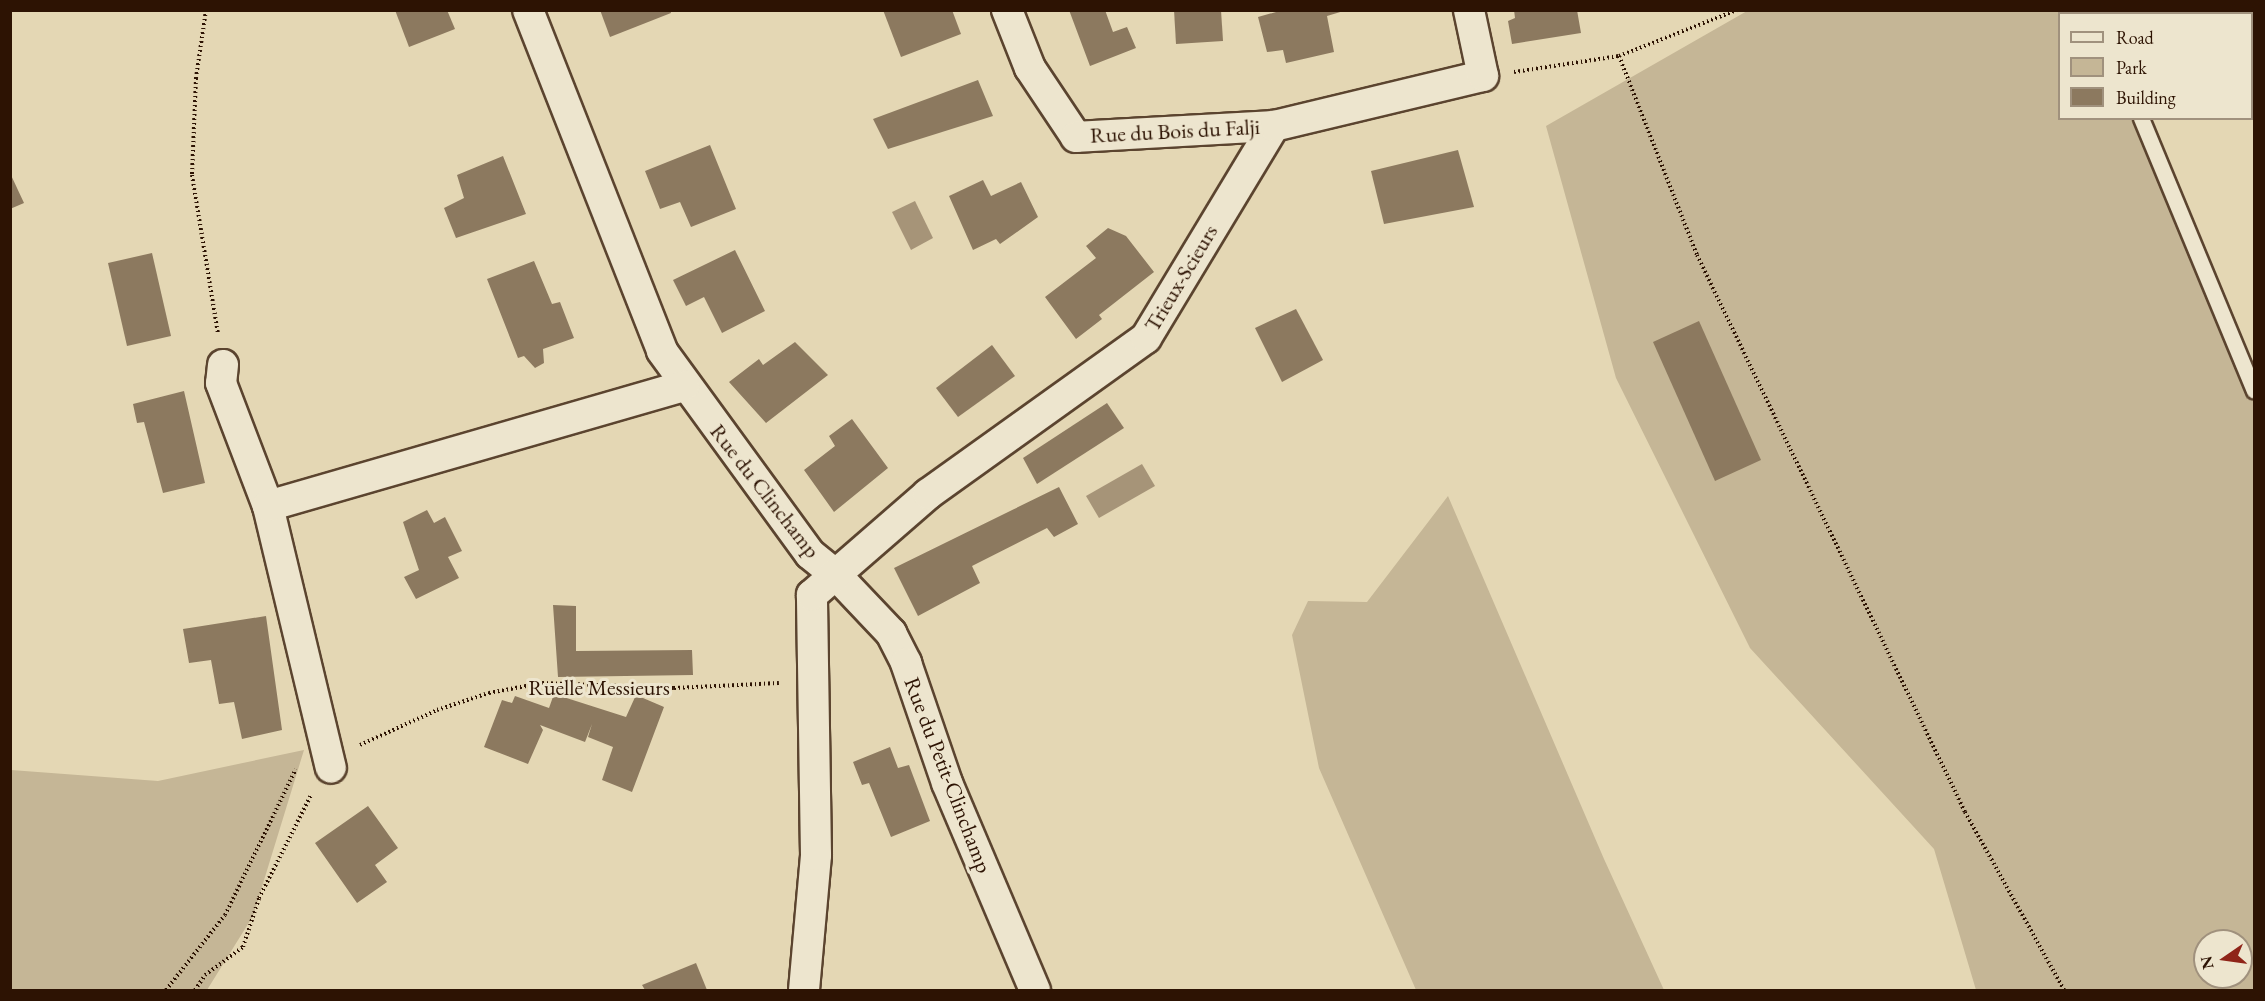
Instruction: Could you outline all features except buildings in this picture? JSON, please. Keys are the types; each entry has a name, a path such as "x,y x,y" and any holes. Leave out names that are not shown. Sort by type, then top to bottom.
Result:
{"street":[{"name":"Rue du Clinchamp","path":"528,10 662,351 684,386 810,554 837,576 812,595 816,855 804,990"},
{"name":"Rue du Bois du Falji","path":"1007,10 1030,68 1076,137 1274,126"},
{"path":"1274,126 1483,76 1469,10"},
{"name":"Trieux-Scieurs","path":"837,576 928,494 1146,338 1274,126"},
{"path":"223,365 221,383 268,506 331,768"},
{"path":"268,506 684,386"},
{"name":"Rue du Petit-Clinchamp","path":"837,576 891,633 906,663 947,783 1035,990"}],"lane":[{"path":"2142,120 2254,391"}],"path":[{"path":"206,10 196,78 192,175 223,365"},
{"path":"1483,76 1619,56 1737,10"},
{"path":"1619,56 1697,255 1965,812 2064,990"},
{"name":"Ruelle Messieurs","path":"195,990 205,975 243,947 281,851 331,768 361,744 437,710 489,693 542,683 674,688 813,681"},
{"path":"166,990 221,922 287,781 324,733"}],"green space":[{"path":"1747,11 2108,11 2058,12 2058,120 2152,120 2254,370 2254,990 1976,990 1934,849 1750,648 1616,378 1546,126"},
{"path":"1448,496 1604,859 1664,990 1416,990 1319,768 1292,635 1308,601 1367,602"},
{"path":"304,750 253,916 207,990 11,990 11,770 158,781"}],"shaded area":[{"path":"915,201 933,238 911,250 892,212"},
{"path":"1142,464 1155,486 1099,518 1086,496"}]}
